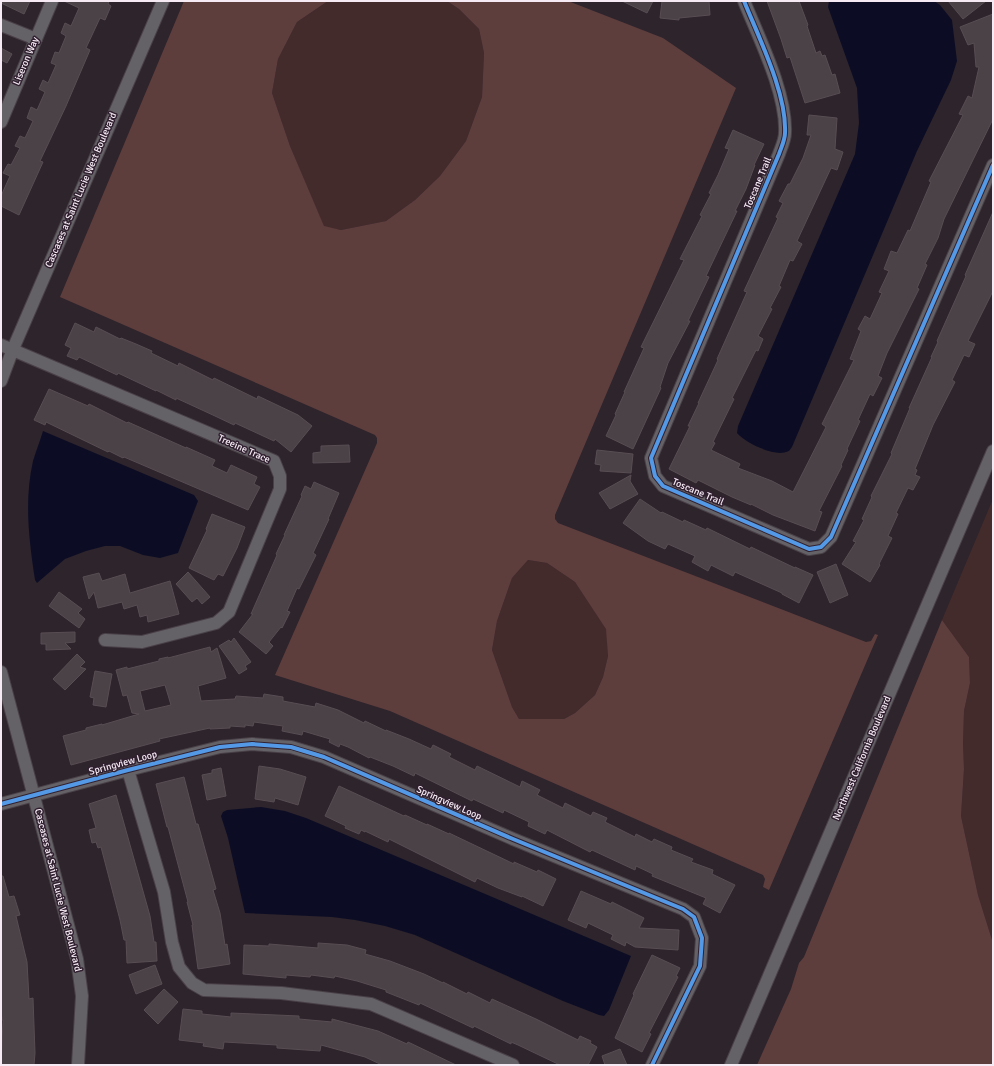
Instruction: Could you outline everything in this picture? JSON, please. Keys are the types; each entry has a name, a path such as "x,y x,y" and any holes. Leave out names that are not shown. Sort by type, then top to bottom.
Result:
{"street":[{"name":"Liseron Way","path":"1,122 52,1"},
{"name":"Cascases at Saint Lucie West Boulevard","path":"1,381 13,349 162,1"},
{"name":"Toscane Trail","path":"744,1 782,99 785,120 785,136 776,162 651,458 655,476 663,486 809,549 820,547 831,537 993,165"},
{"path":"1,25 36,39"},
{"name":"Treeine Trace","path":"1,344 274,461 280,476 280,489 229,612 216,623 142,642 105,640"},
{"name":"Northwest California Boulevard","path":"730,1065 993,451"},
{"name":"Cascases at Saint Lucie West Boulevard","path":"1,672 77,959 82,996 78,1065"},
{"name":"Springview Loop","path":"1,804 220,747 252,744 291,747 324,757 513,839 683,909 694,917 702,938 700,966 652,1065"},
{"name":"Springview Loop","path":"128,770 164,892 172,942 179,967 192,983 204,990 281,993 371,1004 513,1065"}],"shaded area":[{"path":"184,1 328,1 297,22 278,59 272,93 290,146 324,226 341,230 386,221 415,200 440,176 466,141 482,97 484,53 479,29 459,9 447,1 568,1 663,38 736,88 555,515 555,519 558,523 866,642 871,641 875,634 878,635 769,890 763,887 765,879 763,875 390,711 275,675 377,443 377,438 375,435 60,297","holes":["528,560 547,563 575,582 606,629 608,656 603,677 595,695 575,713 564,719 519,719 512,707 492,650 497,621 512,578"]},
{"path":"328,1 447,1 459,9 479,29 484,53 482,97 466,141 440,176 415,200 386,221 341,230 324,227 290,146 272,93 278,59 297,22"},
{"path":"993,499 993,943 978,895 961,816 964,769 964,711 970,683 969,657 942,620"},
{"path":"528,560 547,563 575,582 607,629 608,656 603,677 595,695 575,713 564,719 519,719 512,707 492,650 497,621 512,578"},
{"path":"942,620 969,657 970,683 964,711 964,769 961,816 978,895 993,943 993,1065 757,1065 791,989 799,963 804,957"}],"water":[{"path":"829,1 934,1 940,5 952,20 957,61 951,80 917,151 792,447 789,451 780,453 769,451 757,446 737,433 738,426 855,154 859,123 857,88 828,7"},
{"path":"43,431 194,495 198,501 178,553 160,558 143,555 120,546 105,546 65,559 37,583 35,580 29,535 28,506 30,476 33,461"},
{"path":"261,807 285,811 306,818 631,956 609,1010 604,1016 599,1015 563,1001 415,935 385,926 332,917 245,913 228,838 221,816 223,812 227,810"}],"building":[{"path":"1,1 30,1 24,14 1,3"},
{"path":"64,1 109,1 108,4 111,6 105,20 100,18 86,48 90,50 40,161 43,162 19,215 1,206 1,196 10,176 3,173 8,164 11,165 20,148 15,146 20,136 25,138 33,121 27,118 31,107 37,110 45,92 39,89 43,80 48,83 56,65 51,63 55,52 59,53 66,36 61,33 65,23 71,26 79,8"},
{"path":"622,1 653,1 647,13"},
{"path":"662,1 709,1 710,15 679,18 679,20 660,18"},
{"path":"767,1 799,1 816,53 820,51 822,56 825,55 832,75 835,74 840,93 805,103 790,57 787,58"},
{"path":"948,1 986,1 963,19"},
{"path":"993,14 993,119 944,219 938,238 925,264 927,265 917,288 919,289 887,353 878,376 882,378 873,396 870,394 858,420 860,421 847,449 848,450 841,465 842,466 819,511 822,512 815,531 773,515 698,480 696,483 669,469 690,426 688,426 747,292 744,291 778,218 776,217 783,203 779,201 788,184 790,184 803,158 811,135 807,135 809,115 837,118 835,149 843,152 837,170 831,168 797,241 802,244 793,261 790,260 779,286 781,287 770,308 772,309 758,336 763,339 732,398 734,399 713,442 715,443 711,450 740,464 738,468 772,481 793,492 826,427 822,424 854,360 850,359 861,331 858,329 865,316 870,319 882,293 879,292 889,271 884,269 891,251 897,253 908,230 910,231 931,182 929,181 963,115 959,114 968,96 972,98 979,67 976,67 974,43 968,45 960,27"},
{"path":"1,48 12,54 7,63 1,60"},
{"path":"733,130 764,144 754,165 746,189 735,211 737,211 706,276 709,277 688,321 690,321 668,363 660,387 661,388 633,449 606,436 644,348 641,347 684,260 680,259 702,216 700,215 711,194 709,193 729,149 725,148"},
{"path":"993,212 993,291 968,341 975,344 969,357 964,355 952,380 955,382 933,425 915,469 917,470 915,475 920,477 913,490 908,488 896,513 898,514 888,536 892,538 879,564 880,565 870,582 842,564 856,542 853,541 864,520 862,519 872,497 871,496 892,454 891,453 909,408"},
{"path":"75,323 94,332 96,327 120,339 121,338 152,351 151,353 178,366 179,363 257,399 258,396 298,415 312,426 291,452 275,439 274,441 235,423 234,425 176,398 176,400 79,357 77,360 67,356 71,348 65,345"},
{"path":"49,389 88,406 89,404 127,423 128,422 215,460 212,466 227,473 231,465 257,477 254,484 260,487 248,510 124,457 123,458 109,451 108,452 46,422 45,425 34,420"},
{"path":"349,445 350,462 313,463 313,453 321,452 321,446"},
{"path":"597,450 633,454 631,473 600,471 601,465 595,464"},
{"path":"631,475 630,481 638,494 610,509 599,493"},
{"path":"314,482 339,493 313,553 316,555 299,589 297,588 287,611 290,612 282,628 281,627 269,642 273,646 266,654 239,632 253,614 251,614 305,486 311,489"},
{"path":"640,499 661,513 662,512 683,522 684,520 706,530 707,528 750,549 751,547 813,575 799,603 782,593 735,572 733,576 711,565 708,571 692,562 695,556 668,544 665,549 648,541 623,523"},
{"path":"212,514 245,527 237,548 223,576 218,574 214,580 189,568 207,530 206,529"},
{"path":"836,564 848,595 830,603 817,572"},
{"path":"188,572 210,597 202,604 197,598 192,602 176,584"},
{"path":"99,573 102,581 125,574 130,593 170,581 179,614 148,622 147,615 140,617 137,605 124,609 122,602 98,608 94,592 89,599 83,577"},
{"path":"59,592 82,609 78,613 85,619 79,628 49,606"},
{"path":"75,632 75,642 65,643 71,649 46,650 46,644 41,644 41,633"},
{"path":"234,638 251,662 245,666 247,669 239,674 219,646 229,640 231,642"},
{"path":"210,647 211,652 217,648 226,678 198,686 201,701 235,699 236,696 263,698 264,694 283,697 283,701 315,707 316,703 338,710 364,723 365,721 431,749 433,745 451,754 449,757 475,770 477,766 520,787 522,781 540,790 537,795 563,808 565,803 591,816 593,812 607,818 605,822 635,837 636,834 652,842 654,839 672,847 671,850 693,859 691,862 713,870 712,874 735,885 720,913 703,904 706,898 652,876 653,874 636,866 635,870 592,850 590,852 547,830 545,834 528,826 529,822 504,810 503,813 473,799 472,801 415,773 414,776 393,766 370,757 369,758 348,747 340,744 339,747 329,742 330,739 303,731 302,735 282,731 283,726 254,722 253,726 245,725 245,727 230,726 230,728 210,728 159,739 160,741 71,765 63,736 86,730 86,728 139,714 132,713 127,695 123,696 116,670 127,667 127,669 159,661 159,659","holes":["165,685 171,705 145,711 140,691"]},
{"path":"77,654 85,662 80,667 86,669 65,690 53,679"},
{"path":"95,671 112,674 106,707 93,705 94,698 90,697"},
{"path":"259,766 280,769 306,777 298,805 275,798 274,802 255,799"},
{"path":"221,768 226,796 207,800 202,775 212,773 212,770"},
{"path":"184,777 196,824 198,824 216,889 213,890 220,913 225,945 227,944 230,964 198,969 193,925 188,902 156,784"},
{"path":"339,786 404,816 405,815 449,833 514,864 514,862 537,872 538,870 556,879 543,906 477,878 475,882 389,839 388,842 365,831 361,830 359,834 345,828 346,826 325,816"},
{"path":"116,795 150,916 154,942 156,942 157,961 127,963 126,940 124,940 101,847 98,848 96,842 92,843 89,830 96,828 89,804"},
{"path":"1,876 3,876 9,897 14,896 20,915 16,916 27,962 29,999 33,998 34,1065 1,1065 3,1020 1,1009"},
{"path":"581,891 611,904 612,902 644,918 639,928 679,930 678,950 635,947 626,942 625,946 611,939 613,935 588,923 586,928 568,920"},
{"path":"318,943 347,945 366,950 365,954 390,961 424,974 467,994 468,992 490,1003 492,999 578,1040 580,1036 591,1041 590,1043 597,1047 588,1065 560,1065 474,1026 473,1028 420,1003 419,1005 386,992 386,990 357,981 335,976 334,978 311,975 310,977 286,975 286,978 243,974 244,945 269,946 269,944 318,948"},
{"path":"652,955 680,968 676,976 678,977 649,1033 651,1034 642,1052 615,1038 634,995 633,994"},
{"path":"155,965 162,984 136,994 129,975"},
{"path":"164,989 178,1002 158,1024 144,1010"},
{"path":"183,1009 202,1011 202,1014 231,1017 231,1013 299,1016 299,1019 332,1022 332,1019 378,1031 407,1044 408,1042 456,1065 382,1065 365,1057 321,1045 320,1051 277,1048 277,1045 224,1042 223,1049 203,1046 204,1043 179,1040"},
{"path":"620,1049 627,1065 605,1065 602,1056"}],"cycle path":[{"path":"744,1 777,84 782,101 785,136 779,154 651,458 655,476 663,486 809,549 821,547 831,537 993,165"},
{"path":"1,804 220,747 252,744 291,747 324,757 513,839 683,909 694,917 702,938 700,966 652,1065"}]}
